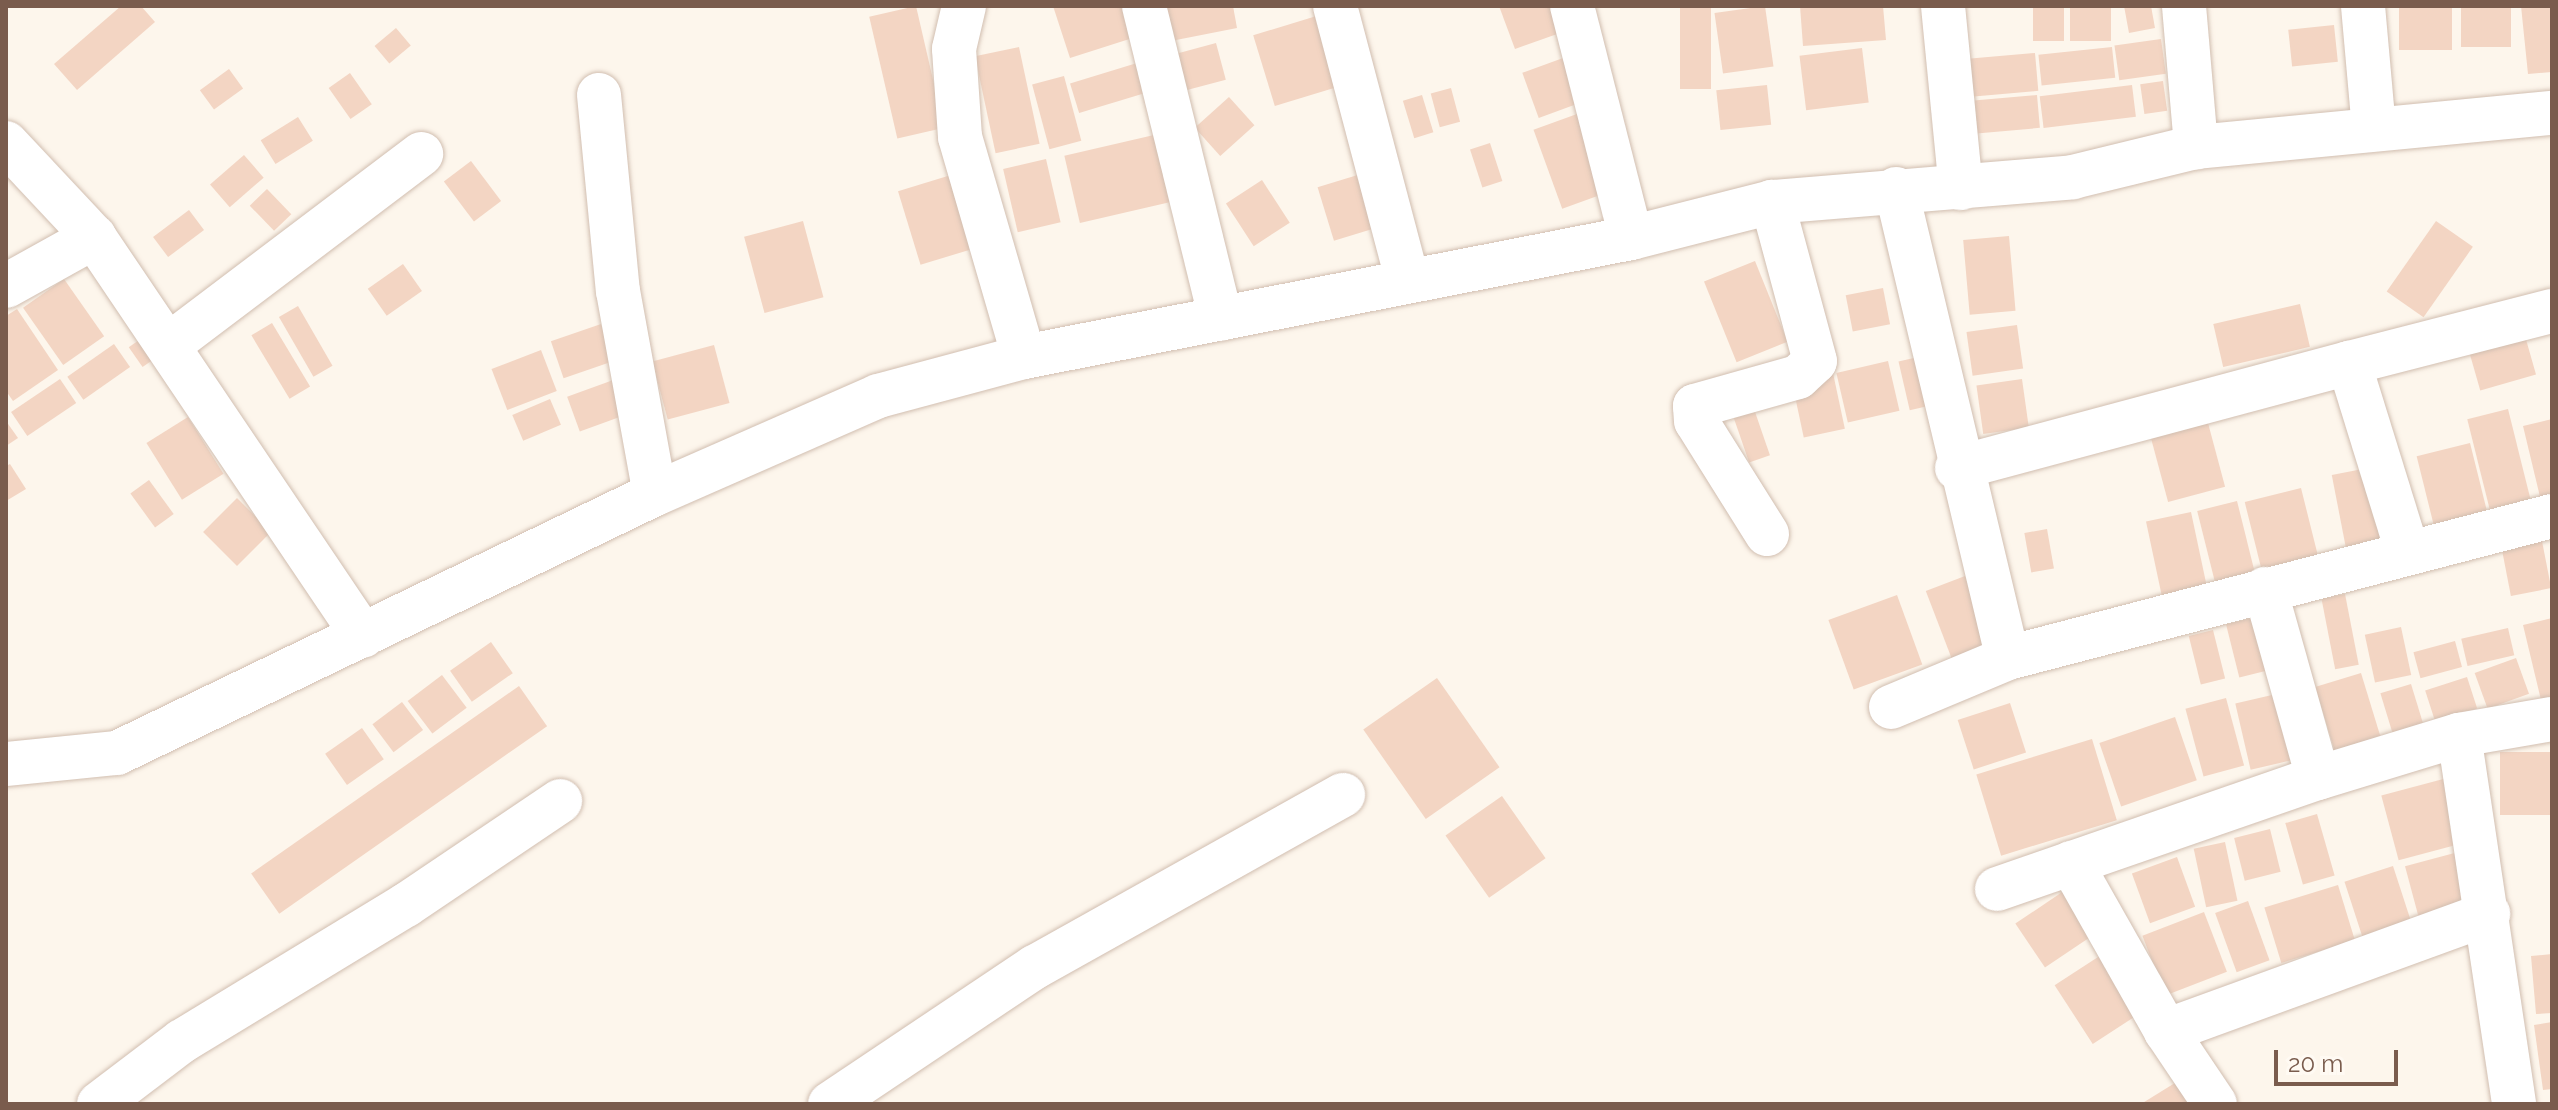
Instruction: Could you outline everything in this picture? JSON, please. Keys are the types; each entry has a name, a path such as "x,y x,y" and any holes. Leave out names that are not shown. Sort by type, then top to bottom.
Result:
{"street":[{"path":"964,6 954,49 960,137 1024,357"},
{"path":"1144,6 1221,319"},
{"path":"1335,6 1407,279"},
{"path":"1572,6 1631,238"},
{"path":"1943,6 1961,188"},
{"path":"2184,6 2196,147"},
{"path":"2363,6 2374,129"},
{"path":"599,95 618,291 655,494"},
{"path":"6,764 117,753 655,494 878,396 1024,357 1407,279 1631,238 1772,202 1896,189 1961,188 2073,177 2196,147 2552,113"},
{"path":"6,143 94,237 170,344 363,636"},
{"path":"170,344 421,154"},
{"path":"1896,189 1957,468 2008,658"},
{"path":"1767,534 1696,421 1695,406 1798,377 1815,361 1772,202"},
{"path":"6,286 94,237"},
{"path":"1957,468 2552,311"},
{"path":"2349,363 2407,550"},
{"path":"1891,707 2008,658 2407,550 2552,516"},
{"path":"2265,589 2318,778"},
{"path":"1997,889 2318,778 2459,735 2552,719"},
{"path":"2459,735 2514,1104"},
{"path":"830,1104 1035,967 1343,795"},
{"path":"116,1101 182,1041 406,905 560,801"},
{"path":"2071,863 2166,1031 2215,1104"},
{"path":"2166,1031 2488,914"}],"building":[{"path":"121,6 141,6 155,22 77,90 54,64"},
{"path":"916,6 944,128 897,139 869,17"},
{"path":"1053,6 1132,6 1142,35 1070,58"},
{"path":"1165,6 1233,6 1237,28 1171,41"},
{"path":"1499,6 1550,6 1560,33 1515,49"},
{"path":"1680,6 1711,6 1711,89 1680,89"},
{"path":"1765,6 1773,66 1723,74 1714,13"},
{"path":"1800,6 1883,6 1886,40 1803,46"},
{"path":"2033,6 2064,6 2064,41 2033,41"},
{"path":"2070,6 2111,6 2111,41 2070,41"},
{"path":"2124,6 2151,6 2155,28 2129,33"},
{"path":"2399,6 2452,6 2452,50 2399,50"},
{"path":"2461,6 2511,6 2511,47 2461,47"},
{"path":"2521,6 2552,6 2552,72 2528,74"},
{"path":"1323,14 1345,85 1275,106 1253,35"},
{"path":"2334,25 2338,62 2292,67 2288,30"},
{"path":"396,28 411,46 389,64 375,46"},
{"path":"2161,39 2166,74 2119,80 2114,46"},
{"path":"1216,43 1226,80 1183,91 1173,54"},
{"path":"1019,47 1040,144 996,153 975,56"},
{"path":"2112,47 2115,78 2042,86 2038,55"},
{"path":"1862,48 1869,103 1806,110 1799,56"},
{"path":"2035,53 2038,91 1963,97 1959,60"},
{"path":"1574,54 1590,99 1539,118 1522,73"},
{"path":"1137,63 1146,93 1079,113 1070,83"},
{"path":"229,69 243,88 214,110 200,90"},
{"path":"350,73 372,104 350,119 329,88"},
{"path":"1064,76 1081,141 1049,149 1032,85"},
{"path":"2163,81 2167,111 2144,114 2140,84"},
{"path":"1767,85 1771,125 1720,130 1716,90"},
{"path":"2132,85 2136,117 2044,128 2040,96"},
{"path":"1451,88 1460,122 1440,127 1431,93"},
{"path":"1422,95 1433,132 1414,138 1403,101"},
{"path":"2037,95 2040,128 1965,134 1962,102"},
{"path":"1229,97 1254,125 1220,156 1195,128"},
{"path":"1588,110 1617,189 1562,209 1533,130"},
{"path":"298,117 313,141 276,164 261,140"},
{"path":"1154,135 1170,202 1080,223 1064,156"},
{"path":"1490,143 1502,181 1482,188 1470,149"},
{"path":"244,155 264,178 230,207 210,185"},
{"path":"1046,159 1061,222 1018,232 1003,169"},
{"path":"471,161 501,201 474,221 444,181"},
{"path":"1374,170 1390,224 1334,241 1318,187"},
{"path":"964,171 987,245 921,265 898,191"},
{"path":"1262,180 1290,223 1254,246 1226,203"},
{"path":"267,189 291,214 274,231 250,206"},
{"path":"189,210 204,230 168,257 153,237"},
{"path":"803,221 823,297 765,313 744,237"},
{"path":"2436,221 2473,247 2424,317 2387,291"},
{"path":"2009,236 2016,311 1970,315 1963,240"},
{"path":"1755,261 1788,342 1737,362 1704,282"},
{"path":"403,264 422,291 387,316 368,289"},
{"path":"64,279 104,336 63,365 23,308"},
{"path":"1883,288 1890,324 1853,332 1846,295"},
{"path":"2300,304 2310,347 2223,367 2213,324"},
{"path":"298,306 332,366 313,377 279,317"},
{"path":"17,309 58,370 13,401 6,391 6,316"},
{"path":"272,323 310,386 290,399 251,335"},
{"path":"601,324 614,361 564,378 551,341"},
{"path":"2017,325 2023,369 1973,376 1966,332"},
{"path":"155,329 169,349 143,367 129,347"},
{"path":"2525,336 2536,374 2480,390 2469,352"},
{"path":"114,344 130,367 83,400 67,377"},
{"path":"714,345 730,403 668,420 652,362"},
{"path":"541,350 557,391 507,410 492,369"},
{"path":"1918,357 1929,406 1910,410 1899,361"},
{"path":"1888,361 1899,411 1848,423 1836,373"},
{"path":"1833,373 1845,429 1804,437 1792,382"},
{"path":"60,379 76,403 27,436 11,412"},
{"path":"616,379 629,414 580,432 567,397"},
{"path":"2022,379 2029,428 1983,434 1976,385"},
{"path":"550,399 561,425 523,441 512,415"},
{"path":"1754,409 1770,455 1749,462 1733,416"},
{"path":"2508,409 2530,499 2490,509 2467,419"},
{"path":"188,417 224,474 182,500 146,443"},
{"path":"2552,419 2552,499 2541,501 2523,426"},
{"path":"6,421 18,438 6,446"},
{"path":"2208,423 2225,487 2168,502 2151,438"},
{"path":"2470,443 2488,515 2435,528 2417,456"},
{"path":"10,464 26,489 6,501 6,466"},
{"path":"2373,467 2387,539 2346,547 2332,475"},
{"path":"149,480 174,514 155,527 130,494"},
{"path":"2301,488 2318,558 2262,572 2245,502"},
{"path":"237,498 271,532 237,566 203,532"},
{"path":"2237,501 2255,575 2216,585 2197,511"},
{"path":"2191,512 2207,588 2162,598 2146,522"},
{"path":"2047,529 2054,568 2031,572 2024,533"},
{"path":"2542,541 2551,588 2511,596 2502,549"},
{"path":"1965,576 1991,643 1952,658 1926,591"},
{"path":"2345,594 2359,665 2335,669 2321,599"},
{"path":"1897,595 1922,665 1854,690 1828,620"},
{"path":"2259,616 2272,669 2239,678 2226,624"},
{"path":"2552,618 2552,698 2541,700 2523,625"},
{"path":"2401,627 2411,675 2375,683 2365,635"},
{"path":"2508,628 2514,655 2468,666 2461,639"},
{"path":"2213,630 2225,679 2201,685 2189,636"},
{"path":"2455,641 2462,667 2420,678 2413,652"},
{"path":"491,642 513,673 472,702 450,671"},
{"path":"2516,658 2529,694 2488,709 2475,673"},
{"path":"2361,673 2381,737 2335,751 2315,687"},
{"path":"442,675 467,708 432,734 408,701"},
{"path":"2467,677 2477,708 2435,722 2425,691"},
{"path":"1437,678 1500,767 1426,819 1363,730"},
{"path":"2411,684 2424,727 2394,736 2380,693"},
{"path":"519,686 547,726 279,914 251,874"},
{"path":"2285,692 2300,758 2251,770 2235,703"},
{"path":"2226,698 2244,766 2204,776 2185,709"},
{"path":"402,702 423,730 394,752 372,724"},
{"path":"2010,703 2026,752 1974,769 1958,720"},
{"path":"2175,717 2197,780 2121,806 2099,743"},
{"path":"362,728 384,759 347,785 325,754"},
{"path":"2092,739 2117,820 2001,856 1976,774"},
{"path":"2500,752 2552,752 2552,815 2500,815"},
{"path":"2447,778 2464,843 2399,860 2381,796"},
{"path":"1502,796 1546,858 1489,898 1445,836"},
{"path":"2317,814 2335,876 2303,885 2285,823"},
{"path":"2270,829 2281,872 2245,881 2234,838"},
{"path":"2225,842 2237,901 2206,907 2194,849"},
{"path":"2462,851 2479,913 2422,928 2405,866"},
{"path":"2177,857 2195,907 2150,923 2132,873"},
{"path":"2393,866 2411,922 2363,938 2344,882"},
{"path":"2080,880 2110,924 2045,968 2015,924"},
{"path":"2338,885 2355,940 2281,963 2264,908"},
{"path":"2248,901 2270,960 2237,972 2215,913"},
{"path":"2204,912 2227,972 2165,995 2142,936"},
{"path":"2115,946 2153,1005 2093,1044 2055,985"},
{"path":"2552,954 2552,1013 2536,1014 2531,956"},
{"path":"2552,1022 2552,1089 2543,1090 2534,1025"},
{"path":"2191,1073 2208,1104 2141,1104"}]}
